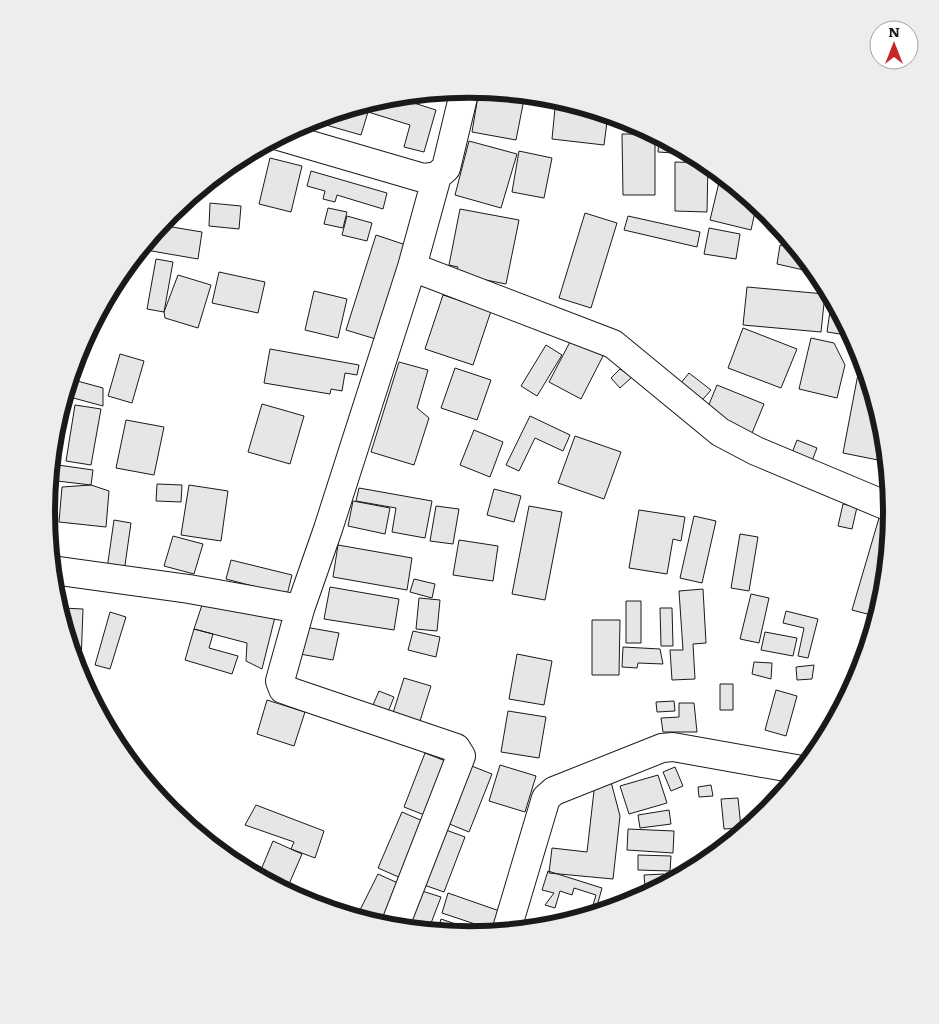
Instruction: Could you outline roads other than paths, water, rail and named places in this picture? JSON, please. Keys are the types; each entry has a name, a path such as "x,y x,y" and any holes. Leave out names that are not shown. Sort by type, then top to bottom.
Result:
{"street":[{"path":"397,920 461,756 456,748 283,689 280,681 300,609 328,530 412,267 437,176 446,168 463,98"},
{"path":"289,139 423,178 437,176"},
{"path":"412,267 612,344 720,432 756,451 884,505"},
{"path":"60,571 189,589 300,609"},
{"path":"508,925 546,798 554,791 662,748 673,747 794,769"}]}
